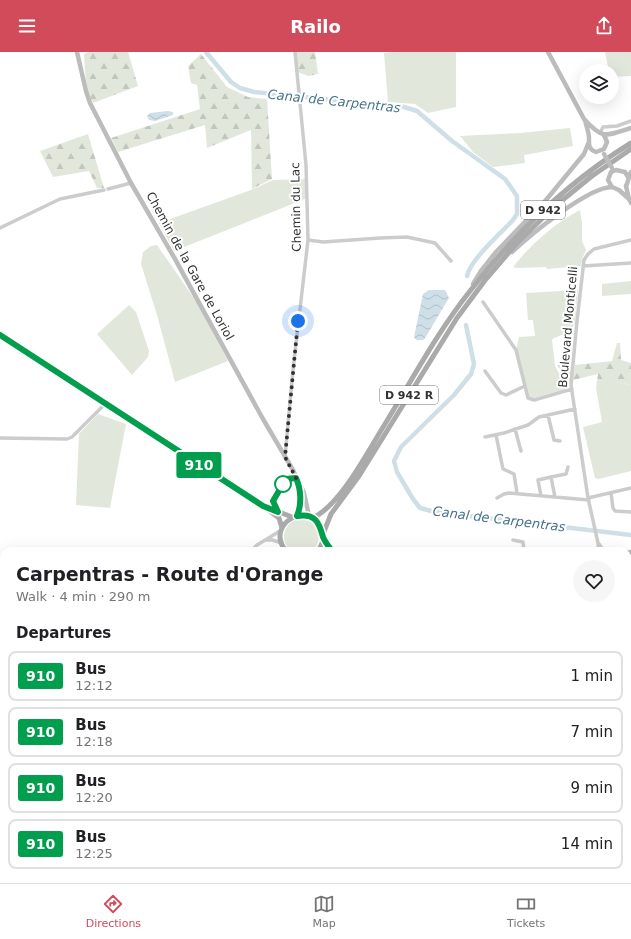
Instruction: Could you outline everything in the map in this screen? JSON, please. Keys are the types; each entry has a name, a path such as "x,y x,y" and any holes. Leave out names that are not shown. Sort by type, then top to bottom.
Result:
{"main road":[{"name":"Chemin de la Gare de Loriol","path":"77,52 90,102 131,183 285,457 304,493 310,517"},
{"path":"469,292 481,271 496,252 546,200 584,154 588,144 589,138 584,119 548,52"},
{"path":"584,119 607,139 607,145 603,153"},
{"path":"589,138 591,135 631,128"},
{"name":"D 942","path":"310,517 319,514 329,505 349,481 447,324 469,292 510,244 553,201 607,158 631,143"},
{"path":"588,144 593,151 603,153 613,169"},
{"name":"D 942 R","path":"324,533 331,514 359,476 457,318 486,279 517,243 554,207 592,176 631,149"},
{"path":"613,169 622,170 628,177"},
{"path":"613,169 608,177 608,183 612,187 619,190 630,201"},
{"path":"630,201 626,186 631,172"},
{"path":"619,190 626,186"},
{"path":"499,264 546,223 600,189 612,187"},
{"path":"0,335 263,506 279,518 282,529 282,544 284,547"},
{"name":"Chemin de la Gare de Loriol","path":"295,517 300,505 299,484"},
{"path":"263,506 295,517 310,517 318,523 330,547"},
{"path":"282,529 288,520 295,517"},
{"path":"320,547 324,533"}],"street":[{"name":"Chemin du Lac","path":"285,457 293,370 308,240 308,188 295,52"},
{"path":"601,133 603,128 617,126 631,121"},
{"path":"0,228 60,199 131,183"},
{"path":"308,240 324,242 380,238 407,238 434,243 451,261"},
{"name":"Boulevard Monticelli","path":"598,547 588,499 572,389 577,321 584,260 590,251 631,240"},
{"path":"583,266 631,263"},
{"path":"483,302 516,350 528,398 534,400 572,389"},
{"path":"485,371 500,393 506,395 525,386"},
{"path":"497,398 500,393"},
{"path":"0,438 67,439 72,437 105,404"},
{"path":"485,437 515,429 548,415 575,409"},
{"path":"548,415 554,440 560,441"},
{"path":"515,429 521,450"},
{"path":"496,435 503,469 514,474 517,493"},
{"path":"541,496 538,480 566,474 568,467"},
{"path":"551,477 555,497"},
{"path":"497,498 504,494 517,493 588,499 631,488"},
{"path":"611,492 613,508 615,511 631,512"},
{"path":"255,547 282,529"},
{"path":"266,540 272,540 282,544"},
{"path":"513,540 523,542 524,547"},
{"name":"Boulevard Monticelli","path":"598,543 600,547"}],"green space":[{"path":"89,52 128,52 138,86 93,103 88,91 85,73 84,54"},
{"path":"296,52 315,52 318,74 308,76 298,72"},
{"path":"456,52 456,107 428,113 415,104 388,102 384,53"},
{"path":"605,52 631,52 631,76 619,77 619,64 608,64"},
{"path":"201,54 227,87 248,97 267,99 272,179 252,189 251,130 207,148 205,125 118,152 111,138 200,109 197,85 191,83 188,66"},
{"path":"570,128 573,146 524,155 525,163 493,167 473,152 460,136 520,133"},
{"path":"88,134 104,188 97,188 89,171 53,177 40,151"},
{"path":"305,179 305,199 174,251 159,223 251,190 273,180"},
{"path":"580,210 582,241 586,250 581,266 547,269 546,267 513,267 527,250 544,235"},
{"path":"157,245 198,304 228,361 175,382 157,315 141,264 143,252 151,246"},
{"path":"631,281 631,294 602,296 602,284"},
{"path":"578,290 575,321 572,331 552,340 555,366 565,384 565,389 534,398 529,398 516,350 519,337 535,336 533,320 528,320 526,293"},
{"path":"129,305 136,312 149,351 148,357 132,375 97,334"},
{"path":"617,343 620,343 621,360 631,363 631,385 618,382 610,377 596,388 598,374 573,380 575,365 612,361"},
{"path":"567,363 572,368 570,383 566,373 557,365"},
{"path":"610,376 618,382 631,385 631,471 599,479 595,478 583,427 602,422 596,388"},
{"path":"98,414 126,424 110,508 76,505 79,434"},
{"path":"298,519 305,520 314,525 319,535 315,547 287,547 284,533 286,528 293,521"}],"water":[{"path":"168,111 173,112 173,115 155,121 149,120 147,116 150,113"},
{"path":"429,290 445,290 449,298 425,338 423,340 416,340 414,337 423,294"}],"waterway":[{"name":"Canal de Carpentras","path":"206,52 231,82 240,88 254,92 404,107 417,111 452,141 505,179 517,196 517,214 480,254 469,269 467,276"},
{"name":"Canal de Carpentras","path":"466,325 474,364 471,374 454,395 401,447 394,461 397,472 420,508 435,512 631,535"}],"bus line":[{"name":"910","path":"0,335 263,506 278,512 273,501 274,496 286,479 296,478 299,484 300,499 300,509 297,516 305,515 315,520 320,526 323,537 329,547"}],"route":[{"path":"283,484 296,478 285,457 298,321"}]}
